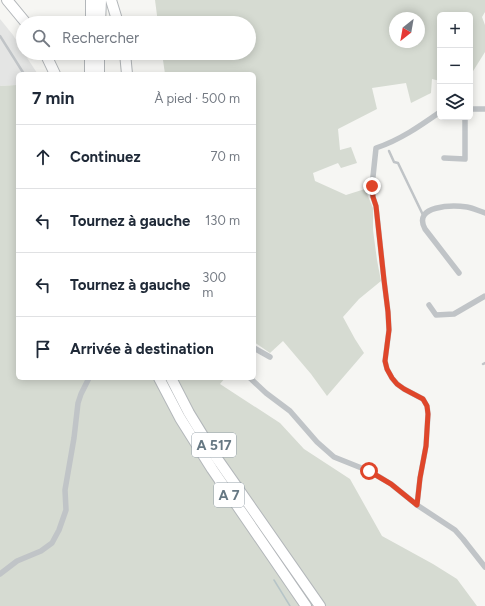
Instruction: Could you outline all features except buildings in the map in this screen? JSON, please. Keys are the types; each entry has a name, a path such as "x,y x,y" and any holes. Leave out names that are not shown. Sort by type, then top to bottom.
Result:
{"highway":[{"path":"8,0 21,16"},
{"path":"91,16 92,0"},
{"path":"100,16 101,0"},
{"path":"112,3 116,16"},
{"path":"48,60 54,72"},
{"path":"90,60 90,72"},
{"path":"99,60 99,72"},
{"path":"126,60 127,72"},
{"name":"A 7","path":"161,380 180,418 212,469 306,606"},
{"name":"A 7","path":"172,380 189,413 216,457 320,606"},
{"name":"A 517","path":"179,380 186,397 253,510"}],"street":[{"path":"473,109 485,109"},
{"path":"417,505 426,446 427,406 423,399 397,384 387,369 385,361 389,330 388,312 376,206 372,191 376,148 388,144 405,135 437,114"},
{"path":"444,158 465,159 465,120"},
{"path":"459,273 425,230 422,225 422,220 430,210 447,206 467,207 485,214"},
{"path":"429,305 436,315 454,314 485,296"},
{"path":"256,349 270,357"},
{"path":"0,574 17,561 41,551 52,543 59,530 66,510 65,490 74,438 78,403 88,380"},
{"path":"252,380 266,393 290,411 317,442 334,456 369,471 391,484 417,505 455,530 485,568"}],"lane":[{"path":"0,36 23,72"},
{"path":"389,151 394,162 398,164 424,216"}],"shaded area":[{"path":"155,0 485,0 485,12 482,17 485,25 485,52 473,71 473,12 437,12 437,80 432,79 431,93 411,103 406,83 372,88 377,109 338,129 340,150 351,147 357,163 341,168 338,163 313,173 315,181 346,195 365,189 373,208 373,230 381,281 359,299 343,317 364,353 327,396 311,374 283,341 270,353 256,343 256,72 165,72 163,60 256,60 256,16 157,16"},
{"path":"0,19 16,40 16,60 29,60 36,72 16,72 16,85 0,86"},
{"path":"16,85 16,380 223,380 220,384 280,423 304,449 350,479 382,536 457,579 477,606 0,606 0,86"}],"waterway":[{"path":"274,580 290,606"}],"route":[{"path":"369,471 391,484 417,505 426,446 427,406 423,399 397,384 387,369 385,361 389,330 388,312 376,206 372,186"}]}
